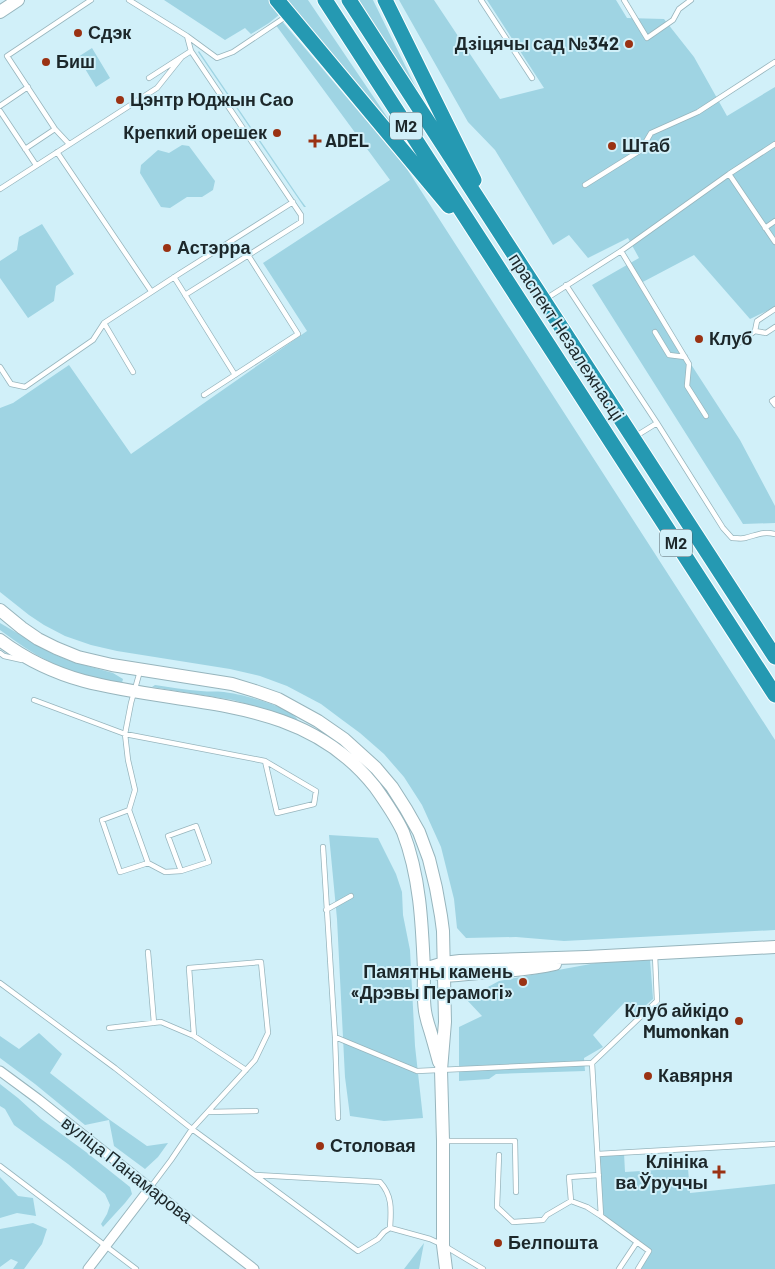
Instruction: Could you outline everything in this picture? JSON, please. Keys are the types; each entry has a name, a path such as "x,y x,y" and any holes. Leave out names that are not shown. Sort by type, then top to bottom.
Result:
{"highway":[{"path":"277,0 487,251"},
{"name":"праспект Незалежнасці","path":"325,0 775,695"},
{"name":"праспект Незалежнасці","path":"349,0 775,657"},
{"path":"385,0 503,238"}],"street":[{"path":"0,12 18,0"},
{"path":"0,610 22,628 56,648 78,657 112,666 232,684 278,699 337,734 371,763 392,787 419,832 429,859 441,916 445,1022 441,1070 443,1248 446,1269"},
{"path":"0,640 41,664 83,681 222,705 272,717 321,740 346,757 365,775 383,798 402,830 415,872 422,919 425,1012 441,1070"},
{"path":"424,969 444,963 587,958 775,947"},
{"path":"424,969 444,976 534,969 587,958"},
{"name":"вуліца Панамарова","path":"0,1071 254,1269"},
{"path":"88,1269 150,1188"},
{"path":"438,1269 443,1248"}],"lane":[{"path":"69,144 55,129 8,56 91,0"},
{"path":"130,0 187,36 217,58 232,52 281,20 288,13"},
{"path":"481,0 532,78"},
{"path":"624,0 647,38 673,20 679,9 691,0"},
{"path":"185,295 301,222 302,215 191,51 187,36"},
{"path":"149,78 191,51"},
{"path":"0,189 157,88 181,58"},
{"path":"585,185 641,150 651,133 698,112 775,62"},
{"path":"0,106 28,87"},
{"path":"0,111 36,165"},
{"path":"25,148 55,129"},
{"path":"543,300 621,251 729,174 775,144"},
{"path":"57,152 151,291"},
{"path":"729,174 775,242"},
{"path":"0,367 2,374 11,384 25,387 93,340 104,323 151,291 293,202"},
{"path":"764,228 775,221"},
{"path":"621,251 689,364 687,386 706,416"},
{"path":"204,395 298,334 248,255"},
{"path":"174,277 234,376"},
{"path":"566,286 657,423 723,528 732,538 743,539 768,532 775,534"},
{"path":"756,331 757,321 775,309"},
{"path":"104,323 133,372"},
{"path":"737,344 756,331 766,333 775,327"},
{"path":"655,332 670,355 685,357"},
{"path":"775,399 772,401 775,405"},
{"path":"632,438 657,423"},
{"path":"0,654 41,664"},
{"path":"140,670 126,734 128,760 135,790 129,810 148,863 165,872 181,871 209,862 196,826 168,836 181,871"},
{"path":"34,700 126,734 265,761 316,791 314,804 278,813 265,761"},
{"path":"129,810 102,820 120,872 148,863"},
{"path":"323,847 338,1118"},
{"path":"326,910 351,896"},
{"path":"148,952 154,1023"},
{"path":"335,1037 417,1071 592,1063 657,1001 655,954"},
{"path":"150,1188 192,1129 255,1060 268,1033 261,962 189,968 194,1036"},
{"path":"0,984 358,1251 378,1239 390,1228 430,1239 483,1269"},
{"path":"108,1028 161,1022 194,1036 246,1070"},
{"path":"592,1063 601,1216"},
{"path":"208,1112 256,1111"},
{"path":"443,1141 515,1141 516,1192"},
{"path":"598,1154 775,1144"},
{"path":"499,1155 497,1207 513,1222 543,1220 547,1215 571,1201"},
{"path":"0,1166 136,1269"},
{"path":"254,1174 380,1182 386,1188 391,1202 390,1228"},
{"path":"571,1201 570,1177 599,1175"},
{"path":"571,1201 587,1207 649,1251 638,1269"},
{"path":"619,1269 637,1242"}],"shaded area":[{"path":"164,0 270,0 278,9 279,15 251,34 245,28 225,40"},
{"path":"285,0 308,0 406,145"},
{"path":"359,0 373,0 424,104"},
{"path":"399,0 434,0 500,99 544,88 487,0 616,0 627,18 664,19 694,57 727,116 775,87 775,307 750,319 694,255 639,284 740,440 775,506 775,523 743,524 592,285 639,258 628,238 588,258 569,235 553,245 495,150 468,122"},
{"path":"281,20 405,166 775,740 775,930 564,941 516,937 466,938 457,928 454,899 441,847 422,805 404,777 384,754 360,733 321,704 287,686 260,676 230,669 117,651 65,636 29,615 0,592 0,408 13,403 69,365 131,454 307,331 263,263 390,180 275,24"},
{"path":"92,48 110,78 96,87 78,57"},
{"path":"199,51 300,199 306,207 304,207"},
{"path":"182,145 189,146 215,181 213,190 202,197 187,197 170,208 161,207 140,173 141,165 158,150 169,153"},
{"path":"42,224 74,274 56,286 54,301 28,318 0,278 0,261 17,250 19,237"},
{"path":"0,623 53,654 73,662 113,673 123,679 122,683 58,666 24,647 0,630"},
{"path":"155,685 242,695 285,710 298,720 233,700 152,687"},
{"path":"329,835 378,838 396,874 402,892 403,915 410,950 415,1046 423,1118 384,1121 350,1116 345,1077 337,919"},
{"path":"650,959 653,999 636,1014 625,1002 593,1035 603,1047 584,1058 585,1071 496,1074 489,1079 459,1081 459,1027 482,1016 466,999 499,981 596,963"},
{"path":"39,1033 62,1054 50,1073 147,1146 168,1143 158,1157 145,1169 114,1146 109,1120 85,1125 0,1058 0,1036 19,1049"},
{"path":"0,1084 41,1119 130,1187 132,1194 103,1227 101,1224 110,1205 105,1194 68,1164 14,1125 5,1109 0,1106"},
{"path":"624,1153 625,1172 688,1168 690,1193 775,1184 775,1269 638,1269 649,1251 601,1216 598,1154"},
{"path":"0,1177 18,1196 33,1198 36,1216 17,1213 0,1218"},
{"path":"33,1223 47,1229 42,1244 24,1269 13,1269 18,1262 11,1259 0,1267 0,1229"},
{"path":"424,1243 419,1269 404,1269"}],"place":[{"name":"Сдэк","path":"78,33"},
{"name":"Дзіцячы сад №342","path":"629,44"},
{"name":"Биш","path":"46,62"},
{"name":"Цэнтр Юджын Сао","path":"120,100"},
{"name":"Крепкий орешек","path":"277,133"},
{"name":"ADEL","path":"315,141"},
{"name":"Штаб","path":"612,146"},
{"name":"Астэрра","path":"167,248"},
{"name":"Клуб","path":"699,339"},
{"name":"Памятны камень «Дрэвы Перамогі»","path":"523,982"},
{"name":"Клуб айкідо Mumonkan","path":"739,1021"},
{"name":"Кавярня","path":"648,1076"},
{"name":"Столовая","path":"320,1146"},
{"name":"Клініка ва Ўруччы","path":"719,1172"},
{"name":"Белпошта","path":"498,1243"}]}
